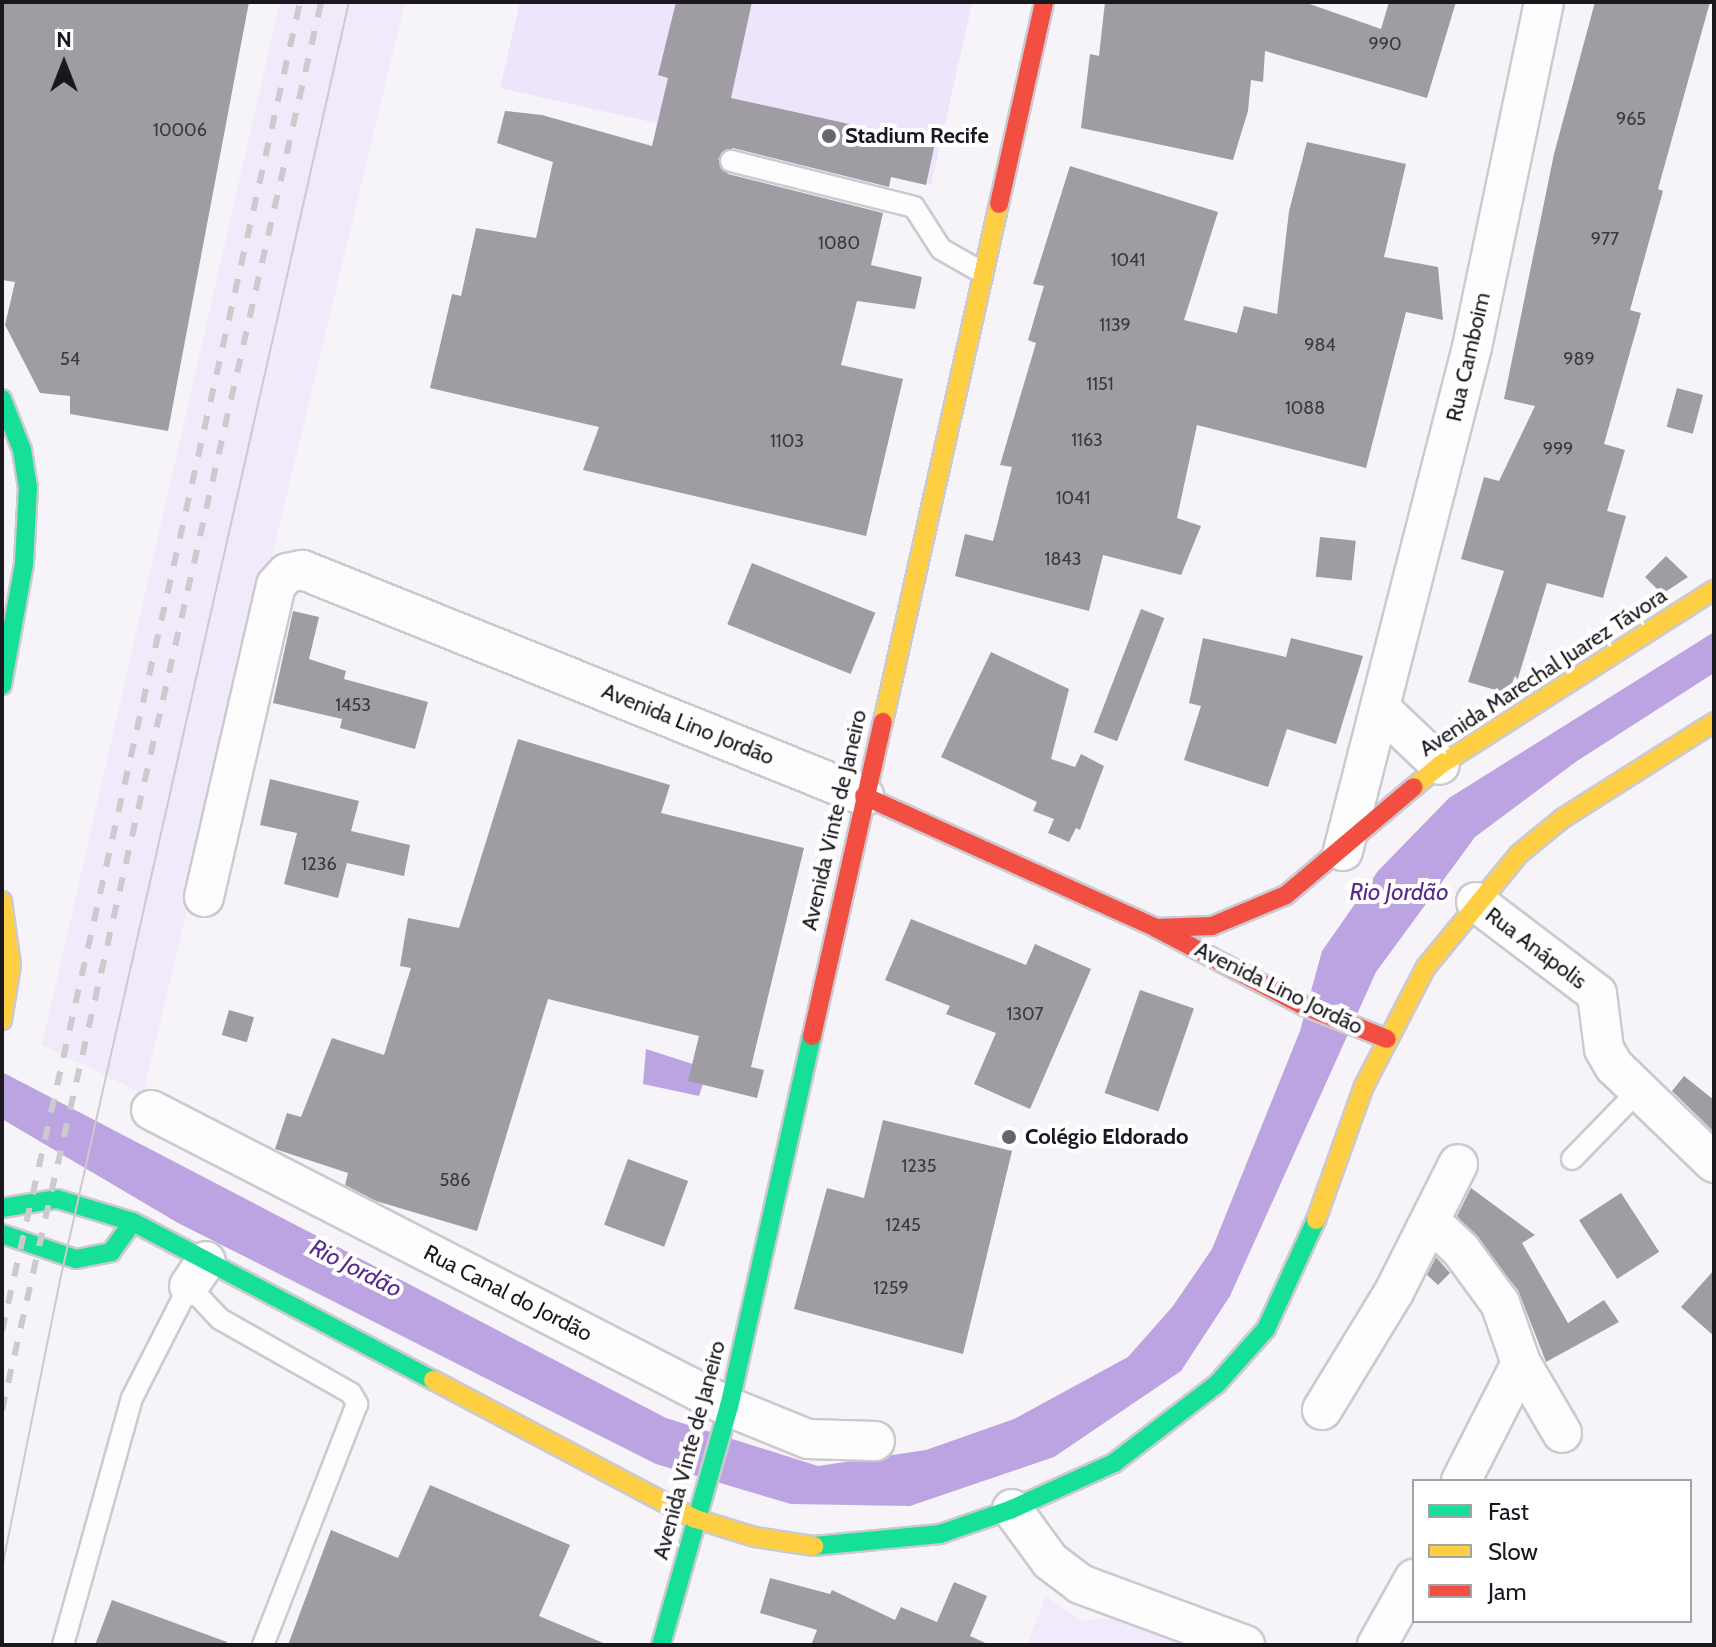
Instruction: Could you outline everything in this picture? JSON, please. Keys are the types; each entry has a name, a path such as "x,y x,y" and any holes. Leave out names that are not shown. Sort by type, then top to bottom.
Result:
{"main road":[{"name":"Avenida Vinte de Janeiro","path":"661,1645 727,1414 1044,2"},
{"path":"2,399 22,450 28,518 2,685"},
{"name":"Avenida Marechal Juarez Távora","path":"1156,928 1212,926 1240,919 1286,895 1343,851 1440,765 1714,590"},
{"path":"2,1208 57,1199 133,1222 197,1274 697,1514 755,1537 843,1545 940,1534 1012,1509 1114,1463 1178,1419 1266,1329 1300,1264 1364,1086 1426,967 1476,902 1519,854 1563,818 1714,722"},
{"name":"Avenida Lino Jordão","path":"864,796 1156,928 1304,1006 1387,1039"},
{"path":"2,901 11,965 2,1020"},
{"path":"2,1234 76,1259 111,1252 133,1222"}],"street":[{"name":"Rua Camboim","path":"1343,851 1472,347 1544,2"},
{"name":"Avenida Lino Jordão","path":"204,897 276,585 287,573 303,570 864,796"},
{"path":"1381,709 1440,765"},
{"name":"Rua Anápolis","path":"1476,902 1597,994 1604,1049 1639,1090"},
{"path":"1639,1090 1714,1163"},
{"name":"Rua Canal do Jordão","path":"151,1110 727,1414 808,1439 875,1441"},
{"path":"1322,1410 1431,1222 1458,1164"},
{"path":"1431,1222 1461,1250 1500,1303 1521,1363 1562,1433"},
{"path":"1462,1479 1521,1363"},
{"path":"1012,1509 1050,1561 1080,1584 1245,1645"},
{"path":"1377,1645 1412,1583"}],"lane":[{"path":"731,161 914,207 941,249 983,273"},
{"path":"1572,1159 1639,1090"},
{"path":"63,1645 132,1398 197,1274"},
{"path":"197,1274 220,1319 351,1393 357,1404 263,1645"}],"shaded area":[{"path":"280,2 405,2 143,1094 42,1045"},
{"name":"Stadium Recife","path":"520,2 972,4 931,185 500,88"},
{"path":"1046,1596 1081,1621 1132,1616 1205,1645 1027,1645"}],"water":[{"name":"Rio Jordão","path":"1714,632 1714,673 1577,761 1475,837 1376,972 1230,1296 1181,1371 1054,1457 910,1506 791,1504 656,1464 178,1223 2,1119 2,1072 666,1418 818,1466 926,1450 1014,1419 1128,1357 1173,1306 1212,1249 1300,1031 1322,951 1378,871 1449,798"},
{"path":"646,1049 708,1069 699,1096 643,1084"}],"building":[{"path":"2,2 249,2 168,431 70,414 70,396 40,393 5,325 15,282 2,280"},
{"path":"676,2 752,2 731,98 935,143 926,185 891,177 889,187 733,148 718,159 728,174 883,213 871,265 922,277 915,309 857,301 841,365 903,379 866,536 583,470 599,427 430,388 452,294 461,296 476,228 536,238 553,162 497,143 505,111 542,115 652,146 668,78 658,75"},
{"path":"1105,2 1304,2 1381,29 1389,2 1456,2 1427,98 1265,51 1263,82 1251,80 1248,111 1233,160 1081,128 1090,54 1099,56"},
{"path":"1595,2 1710,2 1658,189 1663,191 1630,310 1641,313 1604,444 1625,450 1607,511 1626,516 1603,598 1547,583 1515,688 1506,693 1468,682 1504,571 1461,559 1484,477 1499,481 1535,406 1504,399 1554,154"},
{"path":"1307,142 1406,164 1384,257 1438,267 1443,320 1406,312 1366,468 1197,425 1177,518 1201,526 1181,575 1103,555 1089,611 955,576 965,534 993,541 1012,467 1000,465 1036,343 1028,340 1044,286 1033,284 1070,166 1218,212 1184,320 1237,333 1244,306 1277,314 1289,211"},
{"path":"1677,388 1703,395 1693,434 1667,427"},
{"path":"1320,537 1356,541 1352,581 1316,577"},
{"path":"1666,556 1688,577 1662,594 1645,577"},
{"path":"752,563 875,613 851,674 727,624"},
{"path":"1141,609 1164,618 1117,741 1094,732"},
{"path":"293,611 319,617 309,659 346,671 344,679 428,702 415,749 340,728 342,719 273,703"},
{"path":"1203,638 1286,657 1291,638 1363,656 1336,744 1287,729 1268,787 1184,760 1201,706 1189,703"},
{"path":"991,652 1069,689 1051,759 1075,767 1081,754 1104,766 1080,830 1076,828 1069,842 1048,833 1054,819 1033,811 1037,802 941,757"},
{"path":"518,739 670,785 661,813 804,848 751,1067 764,1070 757,1098 688,1081 699,1036 548,999 477,1231 376,1201 345,1185 348,1173 275,1149 287,1113 301,1117 332,1038 384,1055 411,968 400,966 408,918 459,928"},
{"path":"270,779 359,801 351,831 410,845 404,876 347,863 338,898 284,884 297,833 260,825"},
{"path":"911,919 1026,965 1035,944 1091,969 1030,1109 974,1084 996,1033 946,1014 950,1006 885,980"},
{"path":"1140,990 1194,1009 1158,1112 1105,1093"},
{"path":"229,1010 254,1017 247,1042 222,1035"},
{"path":"1684,1076 1714,1100 1714,1132 1672,1091"},
{"path":"883,1120 1012,1151 963,1354 794,1309 827,1188 864,1198"},
{"path":"628,1159 688,1181 664,1247 604,1225"},
{"path":"1471,1188 1535,1235 1522,1243 1568,1323 1604,1300 1619,1322 1546,1362 1518,1290 1457,1216"},
{"path":"1621,1193 1659,1252 1617,1279 1579,1220"},
{"path":"1436,1257 1450,1273 1438,1285 1427,1275"},
{"path":"1714,1270 1714,1336 1681,1307"},
{"path":"430,1485 570,1545 539,1616 608,1645 288,1645 331,1530 398,1558"},
{"path":"770,1578 830,1594 832,1590 895,1620 901,1607 937,1622 954,1582 987,1596 970,1636 990,1645 811,1645 817,1630 760,1613"},
{"path":"112,1600 227,1642 226,1645 95,1645"}],"tram line":[{"path":"2,1568 60,1280 349,2"}],"railway":[{"path":"2,1331 300,2"},
{"path":"2,1410 321,2"}],"traffic: fast":[{"path":"2,399 22,450 28,487 24,564 2,685"},
{"path":"661,1645 729,1407 812,1036"},
{"path":"2,1208 57,1199 133,1222 433,1380"},
{"path":"814,1546 940,1534 1012,1509 1114,1463 1217,1384 1266,1329 1316,1220"},
{"path":"2,1234 76,1259 111,1252 133,1222"}],"traffic: slow":[{"path":"883,722 999,204"},
{"path":"1414,787 1440,765 1714,590"},
{"path":"1316,1220 1364,1086 1426,967 1519,854 1563,818 1714,722"},
{"path":"2,901 11,965 2,1020"},
{"path":"433,1380 696,1519 755,1537 814,1546"}],"traffic: jam":[{"path":"999,204 1044,2"},
{"path":"812,1036 883,722"},
{"path":"1156,928 1212,926 1286,895 1414,787"},
{"path":"864,796 1156,928 1304,1006 1387,1039"}],"place":[{"name":"Stadium Recife","path":"829,136"},
{"name":"Colégio Eldorado","path":"1009,1137"}]}
